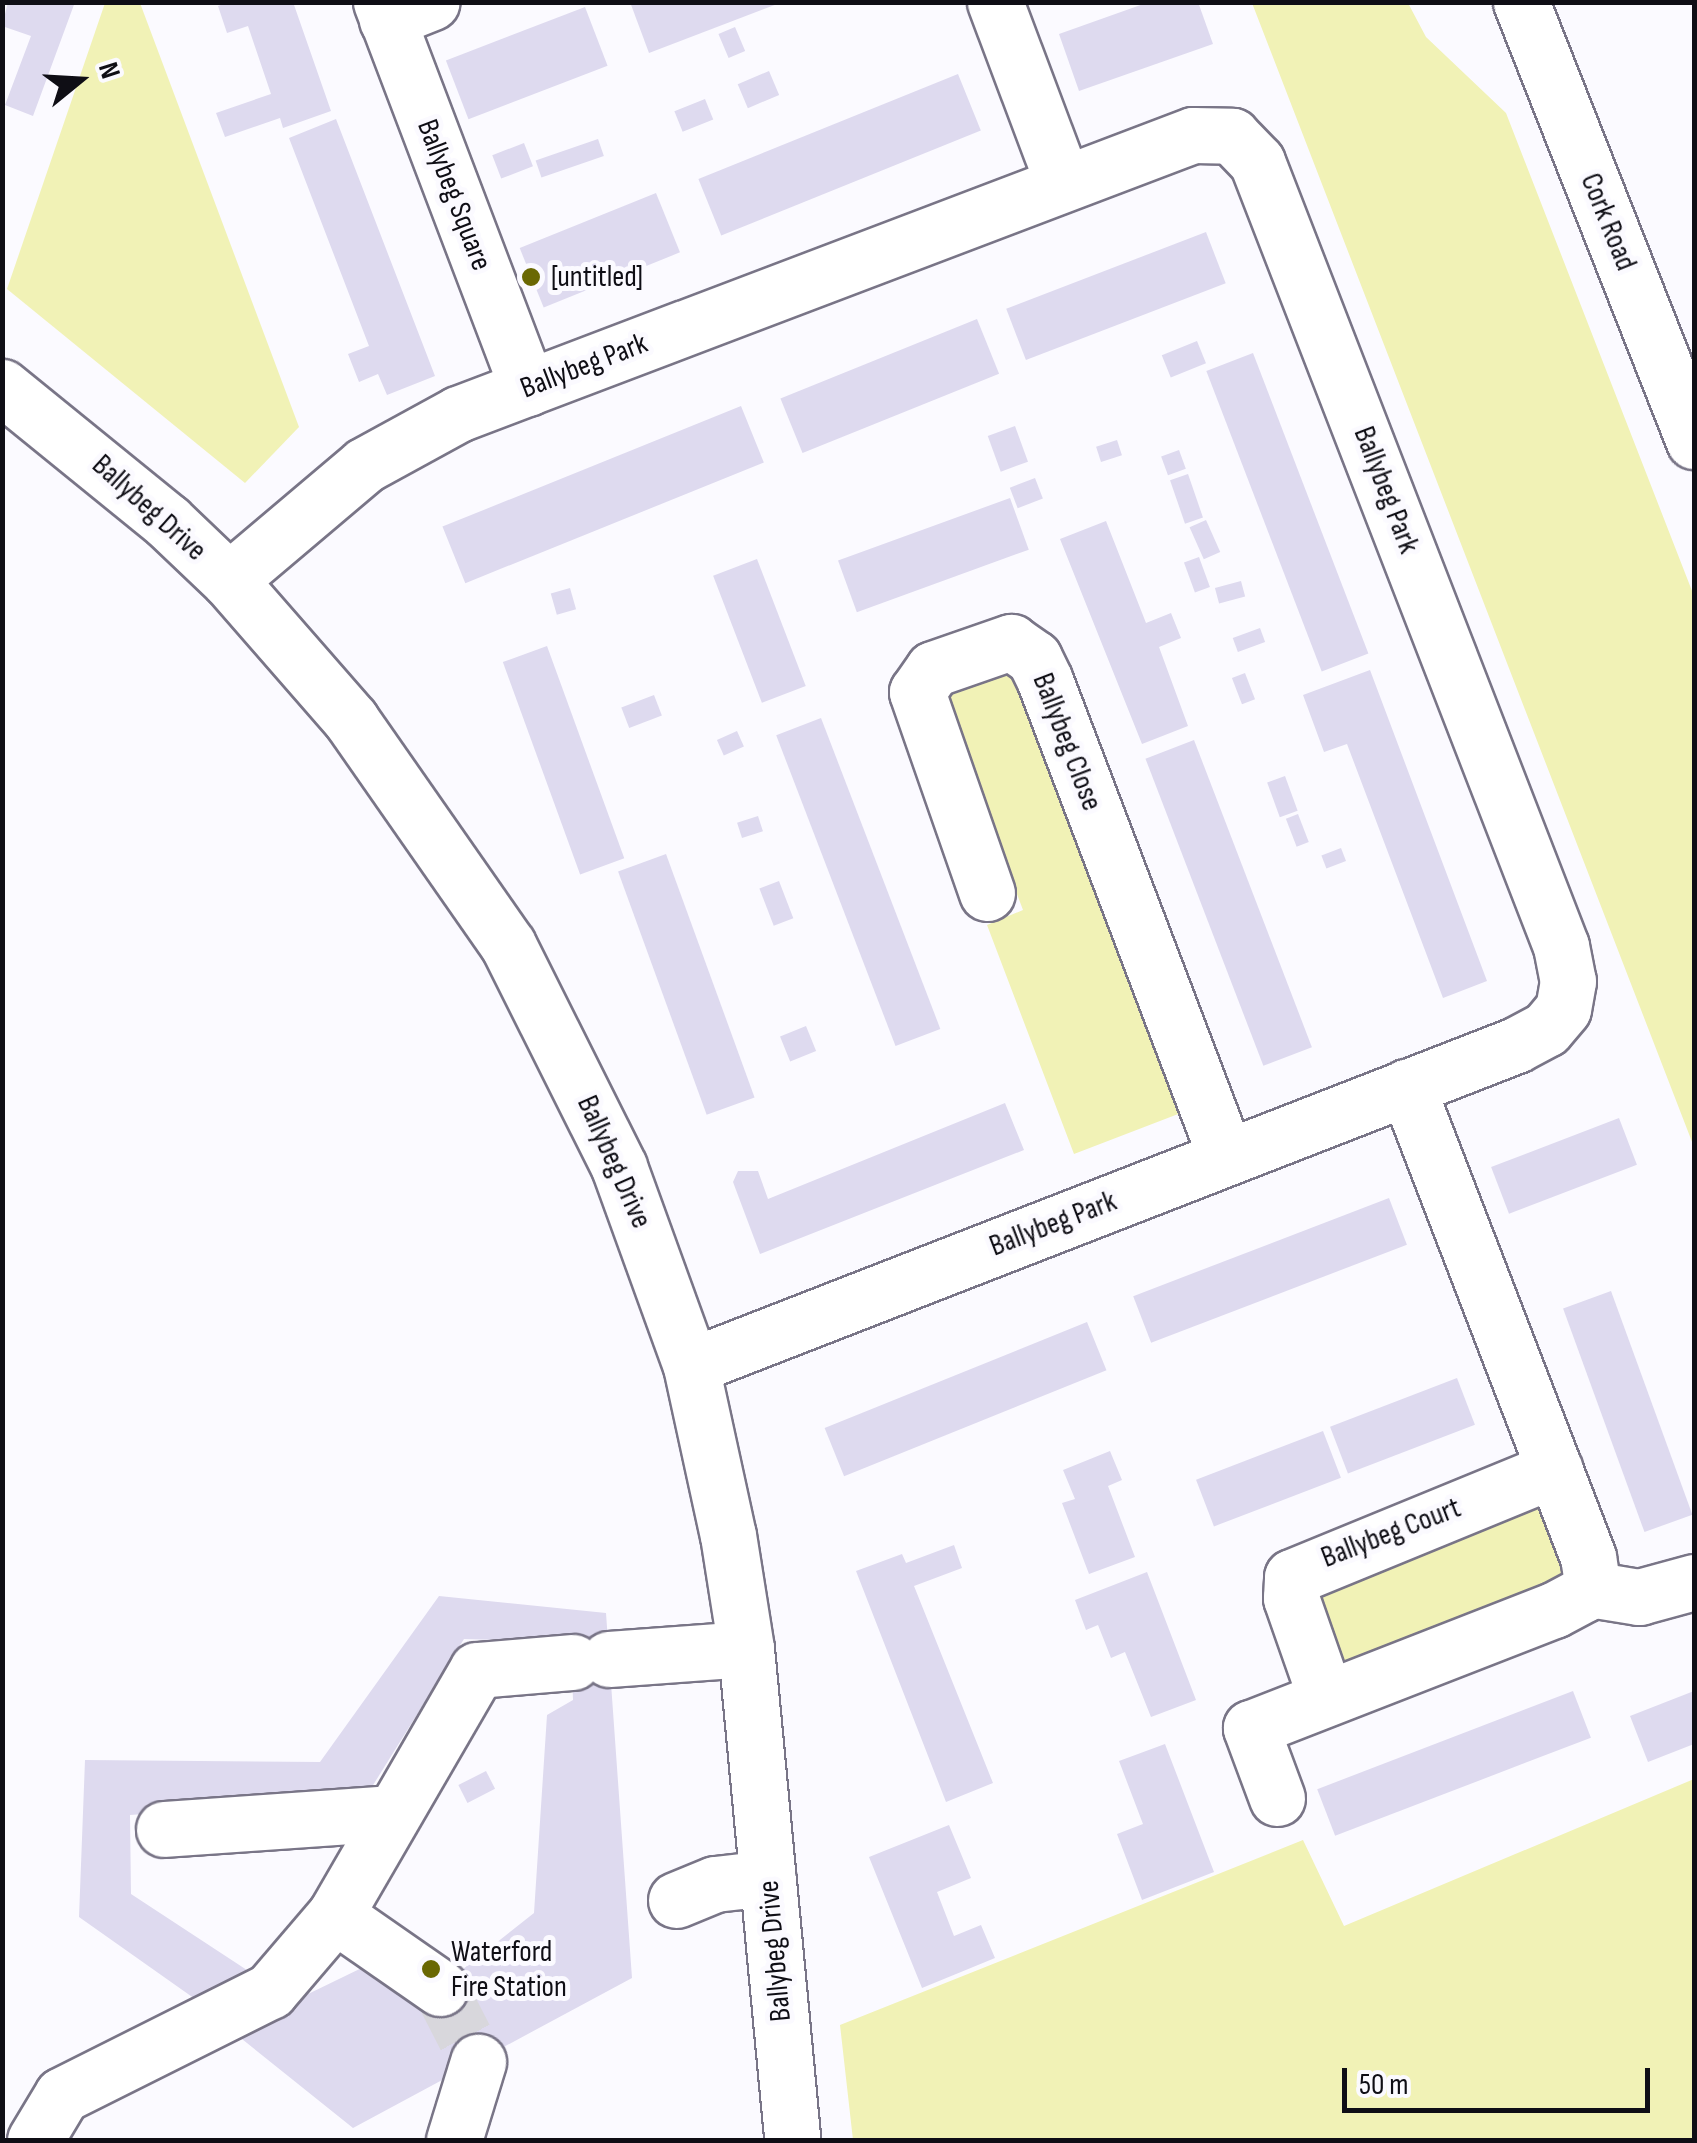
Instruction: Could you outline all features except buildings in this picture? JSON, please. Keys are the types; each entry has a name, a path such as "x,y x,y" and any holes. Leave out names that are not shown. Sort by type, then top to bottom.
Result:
{"street":[{"path":"995,2 1063,183"},
{"name":"Cork Road","path":"1521,2 1694,441"},
{"name":"Ballybeg Square","path":"400,8 528,388"},
{"name":"Ballybeg Park","path":"229,580 386,450 528,388 1193,134 1220,133 1249,150 1548,910 1568,981 1556,1021 1532,1038 1407,1088 690,1366"},
{"name":"Ballybeg Drive","path":"2,388 108,468 229,580 351,720 508,945 619,1167 690,1366 746,1649 792,2140"},
{"name":"Ballybeg Close","path":"987,893 917,692 932,669 1011,642 1034,658 1045,681 1226,1157"},
{"path":"1407,1088 1591,1565 1590,1589"},
{"name":"Ballybeg Court","path":"1326,1698 1291,1598 1292,1577 1554,1469"},
{"path":"1277,1798 1251,1728 1554,1610 1590,1589 1640,1597 1694,1582"},
{"path":"2,2120 34,2140 62,2096 270,1990 335,1915 390,1813 477,1670 746,1649"},
{"path":"164,1828 390,1813"},
{"path":"676,1900 714,1884 768,1878"},
{"path":"335,1915 440,1988"},
{"path":"454,2140 478,2062"}],"green space":[{"path":"105,3 140,3 299,427 245,483 7,289"},
{"path":"1252,3 1408,3 1426,37 1506,113 1694,596 1694,1147"},
{"path":"1018,670 1186,1111 1074,1154 987,925 1023,910 943,698"},
{"path":"1536,1500 1567,1580 1335,1669 1304,1589"},
{"path":"1694,1779 1694,2140 853,2140 840,2025 1303,1840 1344,1926"}],"tunnel":[{"path":"440,1988 478,2062"}],"place":[{"name":"[untitled]","path":"531,277"},
{"name":"Waterford Fire Station","path":"431,1969"}]}
